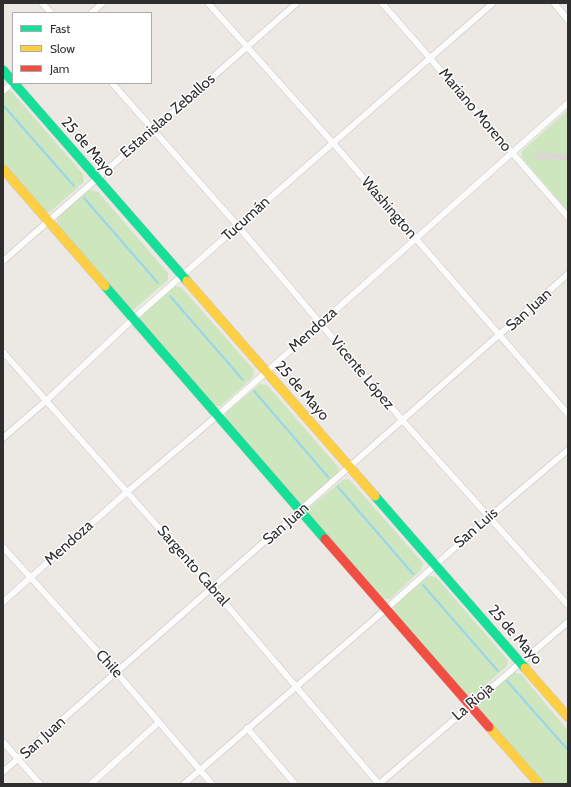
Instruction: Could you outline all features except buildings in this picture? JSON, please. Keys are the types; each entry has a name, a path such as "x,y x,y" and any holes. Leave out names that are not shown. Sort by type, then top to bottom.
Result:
{"street":[{"path":"42,3 49,12"},
{"path":"93,12 103,3"},
{"name":"Washington","path":"208,3 568,414"},
{"name":"Estanislao Zeballos","path":"3,261 153,130 245,47 297,3"},
{"name":"Mariano Moreno","path":"382,3 568,217"},
{"name":"Tucumán","path":"3,438 47,400 133,319 492,3"},
{"path":"554,3 568,20"},
{"name":"25 de Mayo","path":"3,70 12,81"},
{"path":"3,91 12,83"},
{"name":"25 de Mayo","path":"15,84 568,717"},
{"name":"Vicente López","path":"113,84 238,226 403,421 488,518 568,605"},
{"name":"Mendoza","path":"3,602 127,492 267,372 320,323 568,103"},
{"path":"3,169 540,784"},
{"name":"San Juan","path":"3,772 500,336 568,274"},
{"name":"Sargento Cabral","path":"3,352 212,588 379,784"},
{"name":"San Luis","path":"184,784 295,686 386,609 435,564 568,450"},
{"name":"Chile","path":"3,547 116,672 212,784"},
{"name":"La Rioja","path":"379,784 568,622"},
{"path":"90,784 159,722"},
{"path":"247,728 295,784"},
{"path":"3,742 40,784"}],"green space":[{"path":"8,90 12,92 83,174 84,182 50,212 43,211 3,164 3,91"},
{"path":"568,110 568,211 522,158 522,151"},
{"path":"90,190 98,192 168,273 168,280 133,310 128,309 57,227 57,219 73,203"},
{"path":"175,286 182,288 254,370 253,377 221,406 214,406 140,321 140,315"},
{"path":"260,384 267,385 339,468 338,474 306,504 299,504 225,419 225,413"},
{"path":"349,479 423,563 421,570 390,599 382,599 308,514 309,508 343,480"},
{"path":"429,576 436,577 508,660 507,666 473,696 466,695 394,611 394,605"},
{"path":"513,673 521,674 568,731 568,784 541,784 478,708 479,702"}],"shaded area":[{"path":"536,152 568,154 568,160 536,159"}],"waterway":[{"path":"3,105 74,186"},
{"path":"84,198 158,283"},
{"path":"170,296 243,380"},
{"path":"254,391 329,478"},
{"path":"338,487 413,574"},
{"path":"423,585 498,671"},
{"path":"507,681 568,750"}],"traffic: fast":[{"path":"3,70 12,81"},
{"path":"15,84 187,281"},
{"path":"105,286 325,539"},
{"path":"375,496 525,668"}],"traffic: slow":[{"path":"3,169 105,286"},
{"path":"187,281 375,496"},
{"path":"525,668 568,717"},
{"path":"489,727 539,784"}],"traffic: jam":[{"path":"325,539 489,727"}]}
